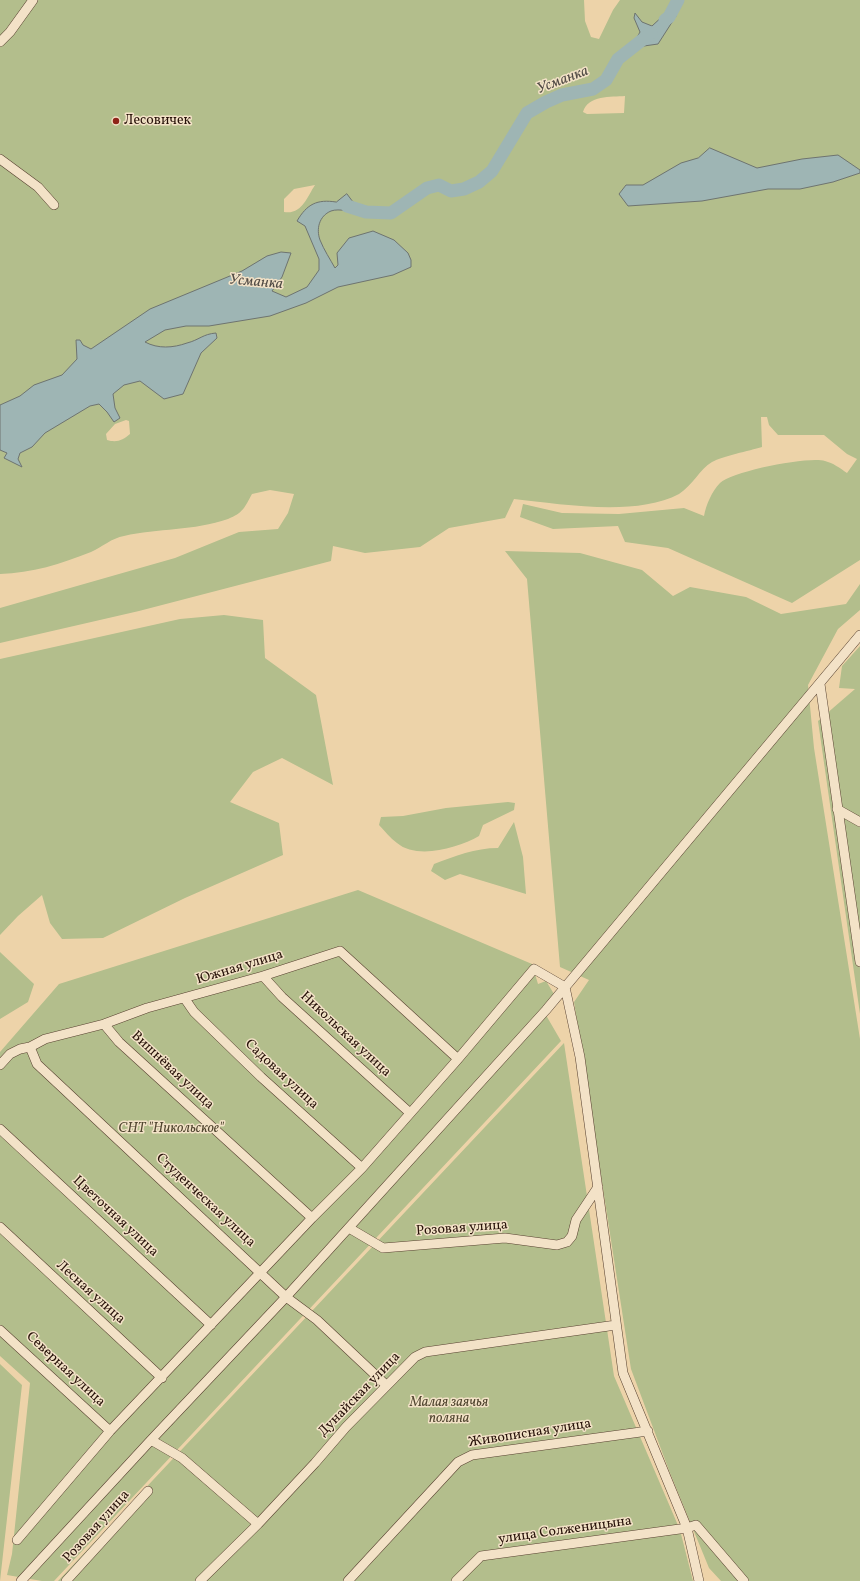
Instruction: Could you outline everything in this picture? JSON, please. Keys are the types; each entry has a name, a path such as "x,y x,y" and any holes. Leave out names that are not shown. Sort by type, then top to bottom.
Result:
{"street":[{"path":"0,42 10,32 33,0"},
{"path":"0,159 38,187 54,205"},
{"path":"21,1581 286,1297 566,987 820,684 860,634"},
{"path":"820,684 860,962"},
{"path":"837,809 860,822"},
{"name":"Южная улица","path":"0,1065 10,1054 20,1049 30,1047 45,1039 104,1024 147,1008 185,999 263,976 340,951 458,1059"},
{"path":"17,1540 110,1432 312,1218 362,1168 458,1059 534,969 566,987 580,1057 623,1373 687,1528 699,1581"},
{"name":"Никольская улица","path":"263,976 282,997 410,1113"},
{"name":"Садовая улица","path":"185,999 194,1012 261,1077 362,1168"},
{"name":"Вишнёвая улица","path":"104,1024 119,1042 312,1218"},
{"name":"Студенческая улица","path":"30,1047 37,1064 262,1272 286,1297 317,1320 386,1385"},
{"name":"Цветочная улица","path":"0,1129 211,1324"},
{"name":"Розовая улица","path":"348,1228 383,1248 505,1238 557,1244 566,1242 572,1236 576,1220 598,1187"},
{"name":"Лесная улица","path":"0,1227 162,1378"},
{"name":"Дунайская улица","path":"200,1581 258,1524 386,1385 415,1357 425,1352 616,1325"},
{"name":"Северная улица","path":"0,1330 110,1432"},
{"name":"Живописная улица","path":"348,1581 458,1462 472,1455 648,1431"},
{"path":"151,1440 182,1458 258,1524"},
{"name":"Розовая улица","path":"66,1581 148,1491"},
{"path":"687,1528 696,1525 744,1581"},
{"name":"улица Солженицына","path":"456,1581 481,1556 687,1528"}],"green space":[{"path":"0,0 584,0 585,21 591,37 599,39 613,10 620,0 860,0 860,560 792,603 668,548 625,542 618,526 553,529 520,517 523,504 562,513 619,514 684,508 704,516 706,507 714,490 720,483 728,478 755,469 816,460 831,463 847,473 857,459 847,454 824,435 778,435 769,425 767,417 761,417 762,447 712,462 684,491 661,501 642,505 598,507 514,499 505,518 449,528 420,547 365,553 333,546 331,561 139,611 0,643 0,608 175,558 239,532 278,529 288,513 294,494 270,490 252,494 243,509 228,519 202,526 137,533 120,537 91,552 57,564 24,572 0,574","holes":["625,96 624,113 587,114 583,112 586,106 595,100 607,97","315,185 300,208 295,211 284,212 284,199 294,189","126,420 129,421 130,434 120,440 107,440 106,434 115,424"]},
{"path":"505,551 580,553 642,570 673,596 690,587 746,597 781,614 846,604 860,584 860,610 838,629 808,685 814,748 860,1039 860,1581 721,1581 709,1568 670,1473 631,1369 574,1002 589,980 560,967 527,579"},
{"path":"224,615 263,620 265,658 316,695 333,785 282,758 253,772 230,802 279,823 283,855 185,898 103,938 62,939 50,923 42,895 18,916 0,935 0,659 180,619"},
{"path":"860,646 860,1014 818,721 855,689 839,688 842,666"},
{"path":"508,802 515,803 514,810 483,825 479,836 460,845 438,850 415,851 405,848 394,841 379,825 381,817 403,816 446,808"},
{"path":"514,822 523,857 526,894 460,874 445,880 431,871 434,864 457,855 481,849 498,848"},
{"name":"СНТ \"Никольское\"","path":"358,890 532,964 538,984 546,981 554,994 543,1010 561,1041 54,1581 42,1581 7,1575 12,1554 30,1383 0,1356 0,1052 59,984"},
{"path":"0,952 34,984 28,1002 0,1019"},
{"name":"Малая заячья поляна","path":"564,1043 614,1376 680,1530 693,1581 58,1581"},
{"path":"0,1364 22,1385 0,1581"}],"water":[{"path":"672,6 678,8 676,16 658,44 637,47 635,41 640,32 634,18 635,13 642,22 652,26"},
{"path":"710,148 757,168 802,159 838,155 860,170 860,173 833,182 800,189 768,189 702,201 628,206 619,194 626,185 643,185 681,163 698,158"},
{"path":"347,194 353,202 363,207 362,214 342,210 331,211 321,219 318,232 325,251 335,268 338,265 337,253 349,238 373,231 394,240 408,253 411,260 411,267 393,275 338,287 306,303 270,316 209,326 186,326 165,330 145,342 160,347 171,347 182,345 216,333 217,338 201,353 183,394 164,399 140,381 124,385 113,394 115,408 120,418 114,422 99,404 90,406 45,433 32,447 20,453 18,459 22,467 4,458 7,453 0,450 0,405 20,396 34,385 62,375 77,359 76,340 80,340 83,345 91,349 150,309 242,271 267,256 281,252 291,253 282,277 272,291 286,297 307,287 319,270 319,259 305,226 297,221 305,210 313,204 323,201 336,202"}],"waterway":[{"name":"Усманка","path":"665,20 669,17 678,0"},
{"name":"Усманка","path":"347,206 366,212 391,213 427,188 439,185 451,191 464,189 479,182 492,171 527,113 562,95 593,89 606,80 618,59 651,33"}],"place":[{"name":"Лесовичек","path":"116,121"}]}
